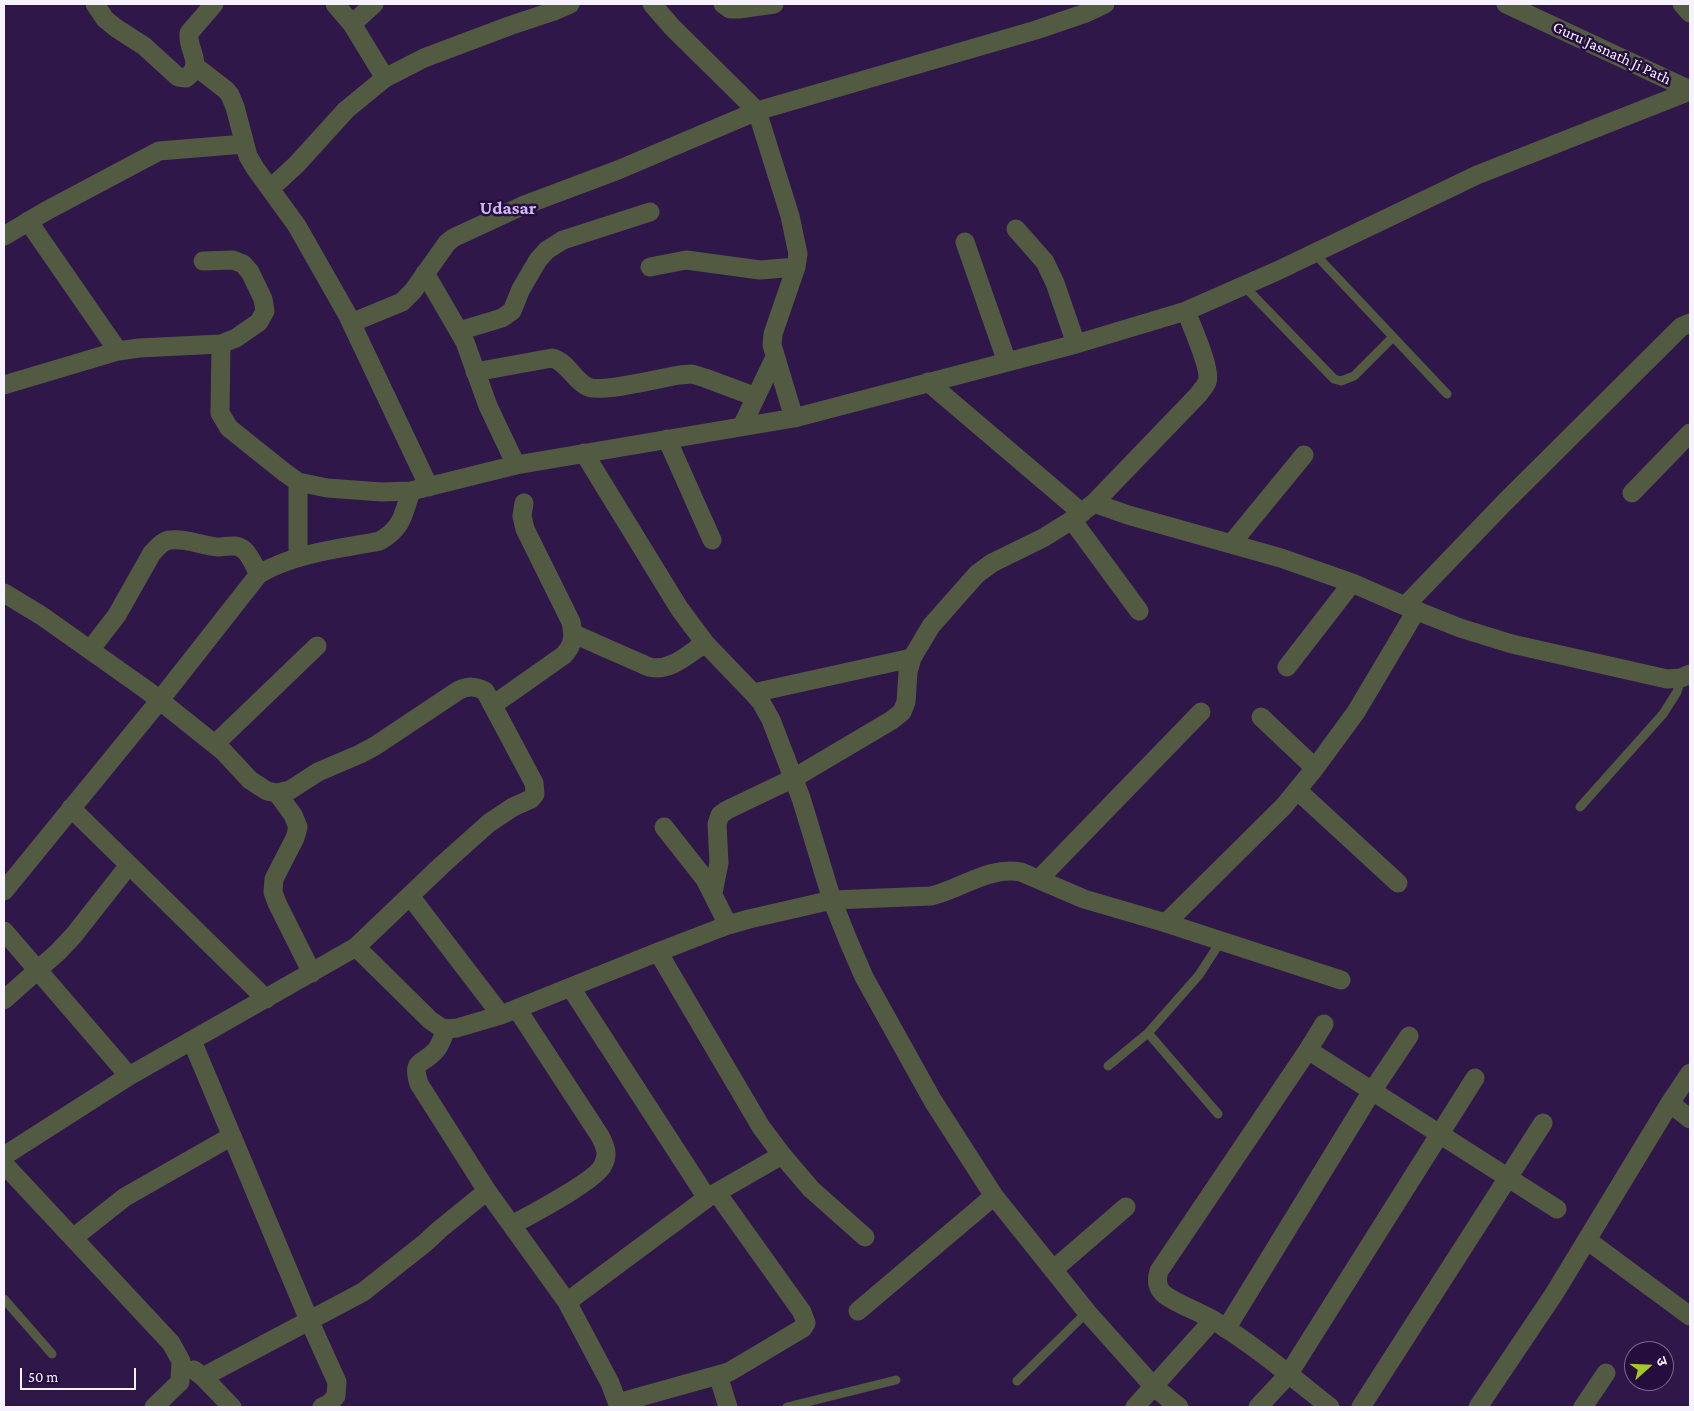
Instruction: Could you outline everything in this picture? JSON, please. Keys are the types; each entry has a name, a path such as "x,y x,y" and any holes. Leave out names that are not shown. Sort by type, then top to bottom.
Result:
{"street":[{"path":"95,4 105,19 116,28 144,46 178,77 186,78 192,74 195,66 188,38 189,33 214,4"},
{"path":"335,4 352,24 385,78"},
{"path":"352,24 374,4"},
{"path":"270,189 346,110 385,78 424,58 570,4"},
{"path":"652,4 672,28 756,111 790,216 798,254 796,267 773,334 772,345 774,357 794,418"},
{"path":"723,4 730,9 774,4"},
{"path":"351,323 402,302 413,291 446,243 453,238 522,206 618,170 756,111 1036,30 1086,13 1105,4"},
{"name":"Guru Jasnath Ji Path","path":"1506,4 1690,90"},
{"path":"1682,4 1690,13"},
{"path":"195,66 230,95 235,107 244,144 255,168 297,226 351,323 420,489"},
{"path":"221,344 220,413 229,428 284,472 298,482 327,488 382,492 420,489 516,464 794,418 1076,344 1186,311 1244,286 1477,175 1690,90"},
{"path":"4,236 28,221 159,151 244,144"},
{"path":"460,331 502,318 512,311 521,289 538,260 547,250 563,240 650,212"},
{"path":"28,221 118,352"},
{"path":"1016,229 1044,262 1055,283 1076,344"},
{"path":"965,242 1007,362"},
{"path":"4,385 118,352 139,348 221,344 236,338 259,322 265,311 264,299 250,272 243,264 233,260 203,260"},
{"path":"650,267 686,260 760,270 796,267"},
{"path":"425,273 460,331 488,406 516,464"},
{"path":"713,893 719,863 717,824 720,815 794,778 892,720 902,712 906,702 908,672 912,658 931,626 977,574 992,563 1043,538 1083,512 1198,395 1207,382 1208,376 1186,311"},
{"path":"1166,923 1284,806 1315,768 1356,712 1410,608 1504,503 1682,327 1690,323"},
{"path":"742,426 774,357"},
{"path":"475,372 552,358 559,360 580,382 593,389 692,374 756,397"},
{"path":"928,382 1083,512 1139,611"},
{"path":"1632,493 1690,433"},
{"path":"667,439 712,540"},
{"path":"584,453 679,608 705,643 761,702 771,720 794,778 832,900 864,978 932,1101 994,1196 1087,1312 1154,1387 1180,1407"},
{"path":"1231,544 1304,455"},
{"path":"298,482 298,558"},
{"path":"4,891 160,700 259,574 272,566 298,558 380,541 391,534 401,522 420,489"},
{"path":"493,705 564,655 572,647 574,634 571,622 525,529 522,516 524,502"},
{"path":"1083,512 1128,515 1281,558 1352,583 1460,628 1512,644 1667,678 1685,676"},
{"path":"90,650 117,615 152,553 169,540 184,540 211,546 235,545 245,550 259,574"},
{"path":"1287,667 1352,583"},
{"path":"4,593 42,616 160,700 215,744 250,780 267,791 277,793 290,790 318,772 368,750 459,690 467,687 477,687 485,691 534,783 534,794 531,799 489,823 356,947 266,1000 129,1076 4,1156"},
{"path":"574,634 658,669 667,667 705,643"},
{"path":"215,744 317,646"},
{"path":"753,693 912,658"},
{"path":"1039,879 1201,712"},
{"path":"1260,716 1315,768"},
{"path":"1297,790 1398,883"},
{"path":"277,793 293,815 298,827 295,838 274,879 273,892 312,973"},
{"path":"71,808 266,1000"},
{"path":"664,827 705,879 728,925"},
{"path":"4,1000 74,935 129,865"},
{"path":"356,947 430,1020 446,1029 457,1028 509,1012 728,925 832,900 931,896 999,871 1010,870 1021,872 1084,898 1341,980"},
{"path":"410,896 509,1012 600,1136 607,1151 603,1166 592,1178 512,1225"},
{"path":"4,931 129,1076"},
{"path":"658,952 761,1127 811,1189 865,1237"},
{"path":"446,1029 441,1043 435,1052 418,1064 415,1072 419,1084 487,1191 566,1302 610,1383 619,1405 729,1372 803,1328 806,1323 805,1318 712,1195 571,988"},
{"path":"1324,1024 1159,1271 1157,1279 1158,1287 1164,1294 1219,1324 1251,1345 1330,1407"},
{"path":"1135,1407 1219,1324 1409,1036"},
{"path":"192,1040 309,1320 337,1382 336,1396 329,1404 322,1407"},
{"path":"1308,1050 1558,1209"},
{"path":"1478,1407 1554,1294 1690,1072"},
{"path":"1258,1407 1288,1374 1474,1078"},
{"path":"1670,1103 1690,1119"},
{"path":"1361,1407 1543,1123"},
{"path":"73,1238 125,1197 232,1136"},
{"path":"566,1302 712,1195 782,1155"},
{"path":"4,1164 171,1343 181,1361 203,1377 232,1407"},
{"path":"203,1377 363,1292 425,1244 439,1230 487,1191"},
{"path":"858,1310 994,1196"},
{"path":"1053,1270 1126,1207"},
{"path":"1587,1240 1690,1316"},
{"path":"154,1407 180,1382 181,1361"},
{"path":"1583,1407 1606,1373"},
{"path":"718,1375 728,1407"}],"lane":[{"path":"1314,253 1447,394"},
{"path":"1244,286 1334,379 1341,381 1354,376 1393,337"},
{"path":"1580,807 1663,714 1685,676"},
{"path":"1108,1066 1148,1033 1199,975 1221,941"},
{"path":"1148,1033 1218,1114"},
{"path":"4,1300 52,1354"},
{"path":"1018,1381 1087,1312"},
{"path":"787,1407 896,1380"}],"district":[{"name":"Udasar","path":"508,208"}]}
